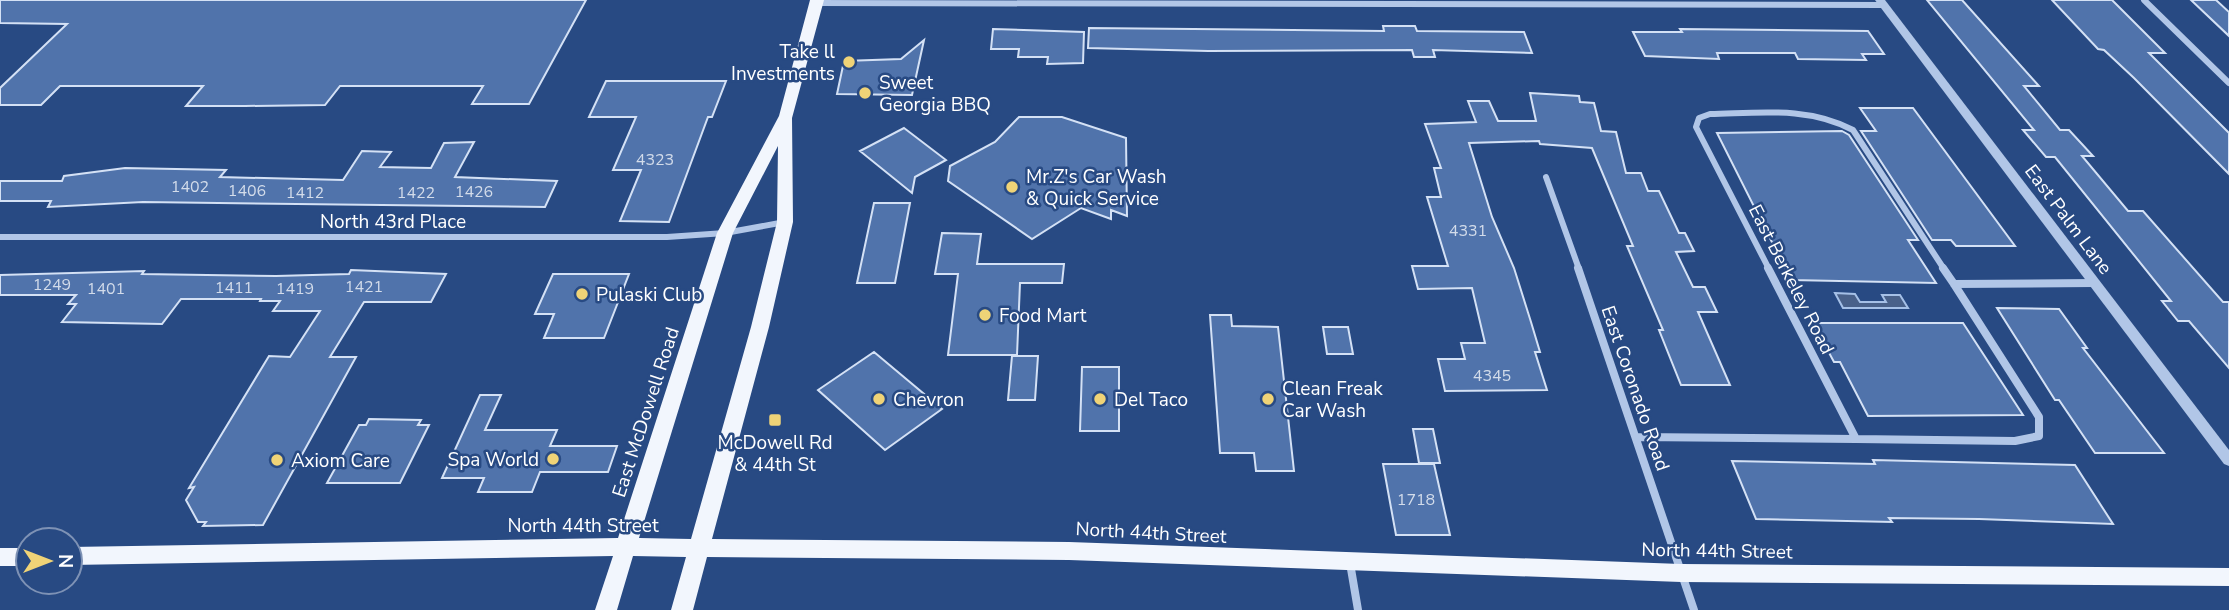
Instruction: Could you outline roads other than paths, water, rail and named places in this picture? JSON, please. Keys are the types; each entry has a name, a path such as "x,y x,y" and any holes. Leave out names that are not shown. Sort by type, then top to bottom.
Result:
{"main road":[{"name":"East McDowell Road","path":"606,610 725,233 786,116 816,2"},
{"name":"East McDowell Road","path":"682,610 760,327 785,222 786,116"},
{"name":"North 44th Street","path":"84,556 626,548 1069,551 1681,573 2229,577"}],"street":[{"path":"2144,0 2229,83"},
{"path":"816,2 1882,3"},
{"name":"East Palm Lane","path":"1882,3 2229,460"},
{"name":"East Berkeley Road","path":"1710,114 1815,114 1837,119 1853,130 1954,285 2039,416 2039,436 2015,441 1856,439 1696,127 1699,118 1710,114"},
{"name":"East Coronado Road","path":"1546,177 1694,610"},
{"name":"North 43rd Place","path":"0,237 667,237 725,233 785,222"},
{"path":"1954,285 2094,283"},
{"path":"1637,437 1856,439"},
{"path":"1350,563 1358,610"}],"water":[{"path":"1835,293 1855,294 1860,302 1886,302 1882,295 1900,295 1908,308 1843,308"}],"place":[{"name":"Take ll Investments","path":"849,62"},
{"name":"Sweet Georgia BBQ","path":"865,93"},
{"name":"Mr.Z's Car Wash & Quick Service","path":"1012,187"},
{"name":"Pulaski Club","path":"582,294"},
{"name":"Food Mart","path":"985,315"},
{"name":"Chevron","path":"879,399"},
{"name":"Del Taco","path":"1100,399"},
{"name":"Clean Freak Car Wash","path":"1268,399"},
{"name":"McDowell Rd & 44th St","path":"775,420"},
{"name":"Spa World","path":"553,459"},
{"name":"Axiom Care","path":"277,460"}]}
